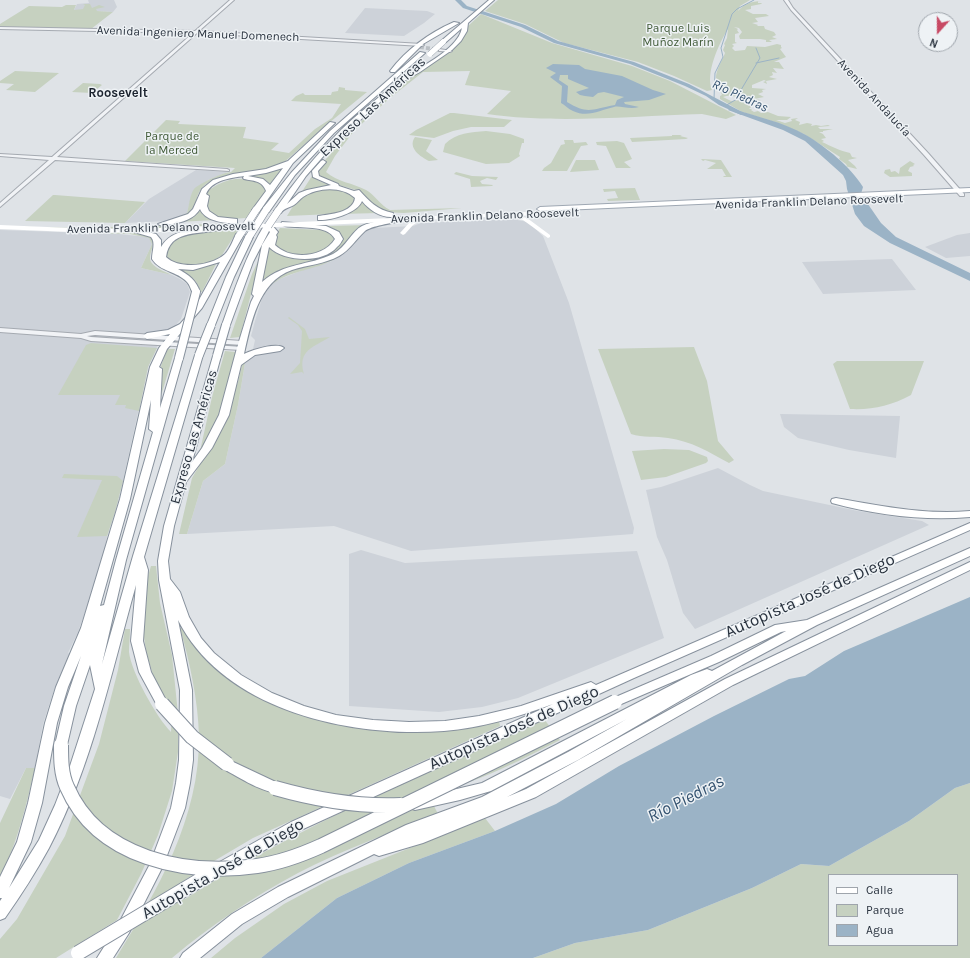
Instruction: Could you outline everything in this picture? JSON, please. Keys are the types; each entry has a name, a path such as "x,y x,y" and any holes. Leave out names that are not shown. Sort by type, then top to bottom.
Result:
{"highway":[{"name":"Expreso Las Américas","path":"105,958 124,928 156,866 178,808 186,760 186,690 165,580 163,561 169,526 180,485 226,326 244,277 261,238 268,226 304,175 334,141 430,54 442,47 466,22 492,1"},
{"name":"Expreso Las Américas","path":"0,913 35,861 53,823 82,753 174,432 211,325 230,277 249,237 266,210 293,174 321,143 352,112 392,79 419,47 439,30 457,21 435,41 419,47"},
{"path":"400,81 451,50 460,38 466,26 466,22"},
{"path":"392,79 392,72 419,47"},
{"path":"70,706 70,691 125,500 152,373 157,361 167,344 198,308 239,236 291,162 342,115 356,105 369,99"},
{"path":"334,141 329,154 315,171 316,177 325,182 358,192 370,206 382,213 390,215"},
{"path":"162,224 181,220 192,214 196,210 202,191 213,182 230,177 272,170 291,162"},
{"path":"234,221 211,217 205,213 204,208 207,192 210,187 220,182 229,180 251,178 265,183 269,186 270,192"},
{"path":"279,210 292,204 302,194 318,189 334,188 344,190 354,193 358,198 358,203 349,210 320,218"},
{"path":"255,302 261,289 274,276 288,269 332,256 345,249 364,228 398,219"},
{"path":"268,226 274,232 271,245 277,252 286,255 299,257 317,255 337,245 339,239 334,232 324,228 292,226 285,224"},
{"path":"215,228 175,236 166,244 162,258 172,265 193,267 211,264 228,255"},
{"path":"101,691 96,664 121,560 179,358 196,292 195,285 190,279 159,264 155,260 154,256 158,242 157,239 148,233 131,230"},
{"path":"180,485 207,448 224,415 255,302 266,245 272,237"},
{"path":"147,336 170,332 185,323"},
{"path":"237,364 245,356 254,352 280,348"},
{"path":"156,436 153,427 158,372 157,361"},
{"path":"836,501 922,516 970,514"},
{"name":"Autopista José de Diego","path":"75,956 210,874 296,826 630,675 970,526"},
{"name":"Autopista José de Diego","path":"188,958 237,919 283,892 411,830 487,801 573,756 738,662 813,622 970,552"},
{"path":"138,556 143,570 137,641 145,672 162,704 174,721 196,742 227,764 254,779 275,788 334,802 384,806 415,804 443,799 486,787 695,678 738,662"},
{"path":"121,560 70,706 61,745 62,767 71,797 90,824 102,835 142,855 168,864 198,869 240,868 274,863 297,856 321,846 615,702 715,659 779,628 813,622"},
{"path":"352,858 418,839 524,796 592,760 729,682 970,566"},
{"path":"165,580 173,587 180,610 190,632 210,657 242,682 266,696 290,706 335,720 368,725 405,727 439,727 480,721 527,709 565,695 630,675"},
{"path":"0,892 24,842 35,803 51,723 62,687 87,628"}],"main road":[{"name":"Avenida Franklin Delano Roosevelt","path":"960,193 970,190"},
{"name":"Avenida Franklin Delano Roosevelt","path":"0,227 61,230 215,228 866,197 960,193 970,195"},
{"name":"Avenida Franklin Delano Roosevelt","path":"0,222 68,226 162,224 575,207 844,198"},
{"path":"547,204 560,207 575,207"},
{"path":"505,214 525,219 548,236"},
{"path":"402,233 411,224 425,218"}],"street":[{"path":"0,206 232,0"},
{"name":"Avenida Andalucía","path":"786,0 960,193"},
{"name":"Avenida Ingeniero Manuel Domenech","path":"0,28 195,32 397,44 419,47"},
{"path":"442,47 451,50"},
{"path":"0,155 226,170"},
{"path":"0,330 81,336 91,339 167,344 242,345"},
{"path":"81,336 95,333 173,337 242,345"}],"shaded area":[{"path":"88,0 114,0 117,7 113,12 74,10 77,4 89,3"},
{"path":"365,8 427,11 435,14 404,36 345,33"},
{"path":"196,170 228,172 208,180 191,198 187,213 183,215 170,221 125,223 149,199"},
{"path":"512,219 528,222 543,236 569,303 634,528 633,534 411,551 334,526 187,534 203,481 225,464 238,405 246,357 252,354 255,340 251,336 263,295 272,283 303,270 332,261 349,248 362,233 374,228 413,226 421,223"},
{"path":"0,230 119,234 147,237 151,239 152,244 141,268 172,275 187,284 190,292 181,319 174,327 164,332 148,367 123,481 107,536 103,562 78,632 68,653 71,654 54,690 43,724 35,768 26,768 10,799 0,796"},
{"path":"970,233 970,256 946,258 925,247 957,235"},
{"path":"892,259 916,290 823,294 802,262"},
{"path":"780,414 900,416 896,458 849,450 798,438 784,427"},
{"path":"718,468 763,491 858,511 922,521 929,525 695,629 683,613 667,560 657,537 646,490 661,487"},
{"path":"361,550 405,563 637,551 664,638 518,698 482,707 439,712 349,706 349,554"}],"green space":[{"name":"Parque Luis Muñoz Marín","path":"498,0 750,0 740,6 738,11 749,3 758,1 758,3 762,3 751,6 751,9 745,10 753,14 766,14 769,16 755,18 758,22 752,23 758,25 757,26 764,26 765,29 774,32 776,35 772,37 777,39 769,40 772,42 766,42 766,40 760,39 740,39 739,36 742,32 739,28 734,27 738,29 737,30 739,33 735,34 735,42 737,43 732,44 734,46 732,48 735,51 745,50 747,46 765,47 777,44 781,45 782,48 780,49 786,57 774,62 779,62 784,69 773,68 777,73 772,72 773,75 769,77 777,79 764,80 752,85 752,88 766,89 762,90 763,92 758,94 764,97 754,99 761,100 751,101 732,96 723,97 731,101 740,100 745,104 755,103 749,109 752,109 751,110 754,112 768,112 778,116 791,117 787,120 776,120 785,123 792,121 791,119 798,118 795,120 800,122 799,125 807,123 812,124 811,126 830,126 818,127 820,129 833,129 819,132 826,138 821,139 824,141 822,142 839,150 850,153 852,157 857,158 848,160 857,169 845,166 847,166 839,159 840,157 804,134 778,123 742,112 720,99 720,96 722,95 717,84 716,75 725,53 723,50 728,29 714,59 710,76 712,90 707,91 638,62 564,43 525,24 485,11"},
{"path":"83,4 90,4 92,8 99,5 105,7 96,9 97,11 113,12 91,29 0,27 0,24 29,6 62,7 66,5 76,5 74,10 83,9 85,5"},
{"path":"481,14 552,43 632,66 670,81 736,115 726,119 702,114 567,119 513,117 487,114 511,91 465,85 470,71 423,72 390,98 354,131 335,156 326,172 335,178 366,190 390,210 462,208 404,213 384,212 356,190 332,183 317,176 316,171 347,134 407,80 454,48 467,27"},
{"path":"15,71 59,73 35,92 6,90 14,84 0,83 0,81"},
{"path":"83,83 102,85 92,93 72,92"},
{"name":"Parque de la Merced","path":"339,87 345,88 345,90 367,92 276,168 213,180 201,189 198,194 194,211 188,216 175,219 187,213 194,189 212,178 231,172 235,168 125,161 166,120 180,121 178,124 246,127 243,138 279,143 271,150 289,153 315,129 332,118 341,104 291,101 296,96 303,93 305,95 331,95 332,92 338,91"},
{"path":"450,113 512,120 504,127 471,127 453,131 434,138 409,135"},
{"path":"486,131 510,134 524,139 524,143 522,143 519,154 520,156 509,163 486,164 443,152 445,144 454,137"},
{"path":"682,135 680,136 688,138 632,142 630,138 672,136"},
{"path":"415,137 432,140 426,151 438,160 429,161 416,152 413,145"},
{"path":"564,140 573,140 574,143 586,142 588,145 581,146 567,171 542,171 551,163 561,145 565,144"},
{"path":"617,141 624,143 632,159 624,162 631,168 616,168 606,146 597,145 596,142"},
{"path":"701,159 721,160 732,177 724,177 723,176 726,176 722,169 707,169 716,163 705,160 703,161"},
{"path":"576,160 595,160 599,170 570,172"},
{"path":"910,161 915,164 913,165 914,166 910,167 908,171 912,173 912,176 890,177 884,173 885,170 890,169 891,172 895,171 899,174 900,168"},
{"path":"286,167 271,185 260,179 238,177 215,182 205,191 224,182 236,179 254,180 265,185 265,192 246,218 220,218 207,211 206,203 201,206 202,212 216,220 177,222 190,217 198,211 202,195 208,185 214,182 229,178 262,173"},
{"path":"456,172 472,176 498,177 496,180 487,178 480,181 482,184 493,185 492,186 471,187 470,179 454,174"},
{"path":"312,176 317,180 341,188 322,187 301,193"},
{"path":"635,188 640,200 608,201 607,199 618,198 615,191 604,192 603,189"},
{"path":"318,190 339,190 354,197 357,201 347,210 332,214 287,216 302,196"},
{"path":"354,192 361,197 368,207 379,213 340,214 355,209 361,201"},
{"path":"53,195 145,202 125,223 25,221"},
{"path":"243,223 242,225 159,228 76,229 0,226 77,228"},
{"path":"370,225 338,252 317,260 288,267 275,274 260,287 269,246 277,253 290,258 304,259 315,257 341,240 340,234 327,226"},
{"path":"280,228 323,230 328,231 337,239 324,251 305,255 287,253 275,248 274,238"},
{"path":"238,230 222,255 210,263 189,266 172,263 165,256 167,247 172,241 179,237 199,232"},
{"path":"133,232 146,235 153,239 150,256 151,261 159,269 172,275 141,268 152,244 149,238 130,234 85,233"},
{"path":"343,253 322,265 297,272 275,282 266,290 260,302 262,292 269,283 280,276 293,269"},
{"path":"259,259 240,337 230,338 252,274"},
{"path":"216,264 202,292 200,292 195,280 176,269 197,268"},
{"path":"289,317 305,329 309,339 330,337 308,350 305,354 302,366 304,374 302,372 290,374 300,363 302,331 298,325 288,318"},
{"path":"91,343 157,348 148,367 139,411 125,408 126,405 115,405 120,395 58,395 86,345"},
{"path":"694,347 707,381 718,441 734,460 729,463 700,448 676,439 631,434 598,349"},
{"path":"167,349 175,349 161,396 159,396 160,369"},
{"path":"225,351 236,352 227,391 214,430 200,451 212,397"},
{"path":"246,357 238,405 225,464 203,481 187,534 179,534 192,478 216,437 238,382 243,361"},
{"path":"837,361 924,361 911,395 896,402 874,408 850,409 833,364"},
{"path":"664,449 689,450 707,457 708,461 666,477 641,480 632,451"},
{"path":"64,474 117,476 123,481 107,536 77,537 102,480 62,478"},
{"path":"151,566 156,566 160,603 172,655 178,714 178,752 172,791 158,835 141,874 117,920 56,958 0,958 0,939 17,919 65,836 99,744 118,670 125,629 130,629 129,652 134,671 152,706 171,732 172,710 161,693 153,675 146,651 143,630 146,583"},
{"path":"180,628 182,628 198,650 217,669 239,685 263,699 289,710 315,718 368,728 499,721 500,726 253,838 209,864 176,886 185,899 271,848 316,825 407,781 544,719 560,740 481,778 440,791 396,799 396,813 434,806 438,814 350,849 298,873 233,912 172,958 116,958 161,880 184,825 192,796 197,766 199,736 198,722 193,682"},
{"path":"26,768 35,768 25,809 12,851 0,876 0,823"},
{"path":"970,783 970,958 533,958 575,943 648,930 752,888 801,864 829,866 909,821 955,788"},
{"path":"485,818 495,831 409,863 337,898 261,958 211,958 235,938 284,904 327,881"}],"water":[{"path":"553,64 579,65 585,69 622,76 653,90 666,94 649,100 624,102 625,104 639,107 616,107 589,114 578,113 561,103 562,86 550,77 556,73 546,68","holes":["560,75 568,75 568,79 589,88 576,92 580,95 593,97 598,93 604,92 624,97 617,100 615,105 590,110 580,109 567,102 568,86 559,80"]},
{"path":"730,108 788,126 822,145 845,164 858,179 863,187 861,194 881,223 896,237 970,273 970,281 890,243 864,226 855,214 843,175 805,141 783,130 728,110"},
{"path":"970,597 970,783 955,788 909,821 829,866 801,864 752,888 648,930 575,943 533,958 261,958 337,898 409,863 495,831 556,804 619,766 714,716 789,679 805,676 844,651"}],"waterway":[{"name":"Río Piedras","path":"458,0 465,7 523,26 556,42 632,63 687,85 708,95 721,104 743,114"},
{"path":"714,99 715,73 723,57 721,48 732,14 737,9 754,0"},
{"path":"756,48 760,58 757,63"},
{"path":"757,63 779,58"},
{"path":"738,95 757,63"},
{"path":"725,106 737,99"}],"tunnel":[{"path":"420,47 440,50"}],"district":[{"name":"Roosevelt","path":"118,93"}]}
